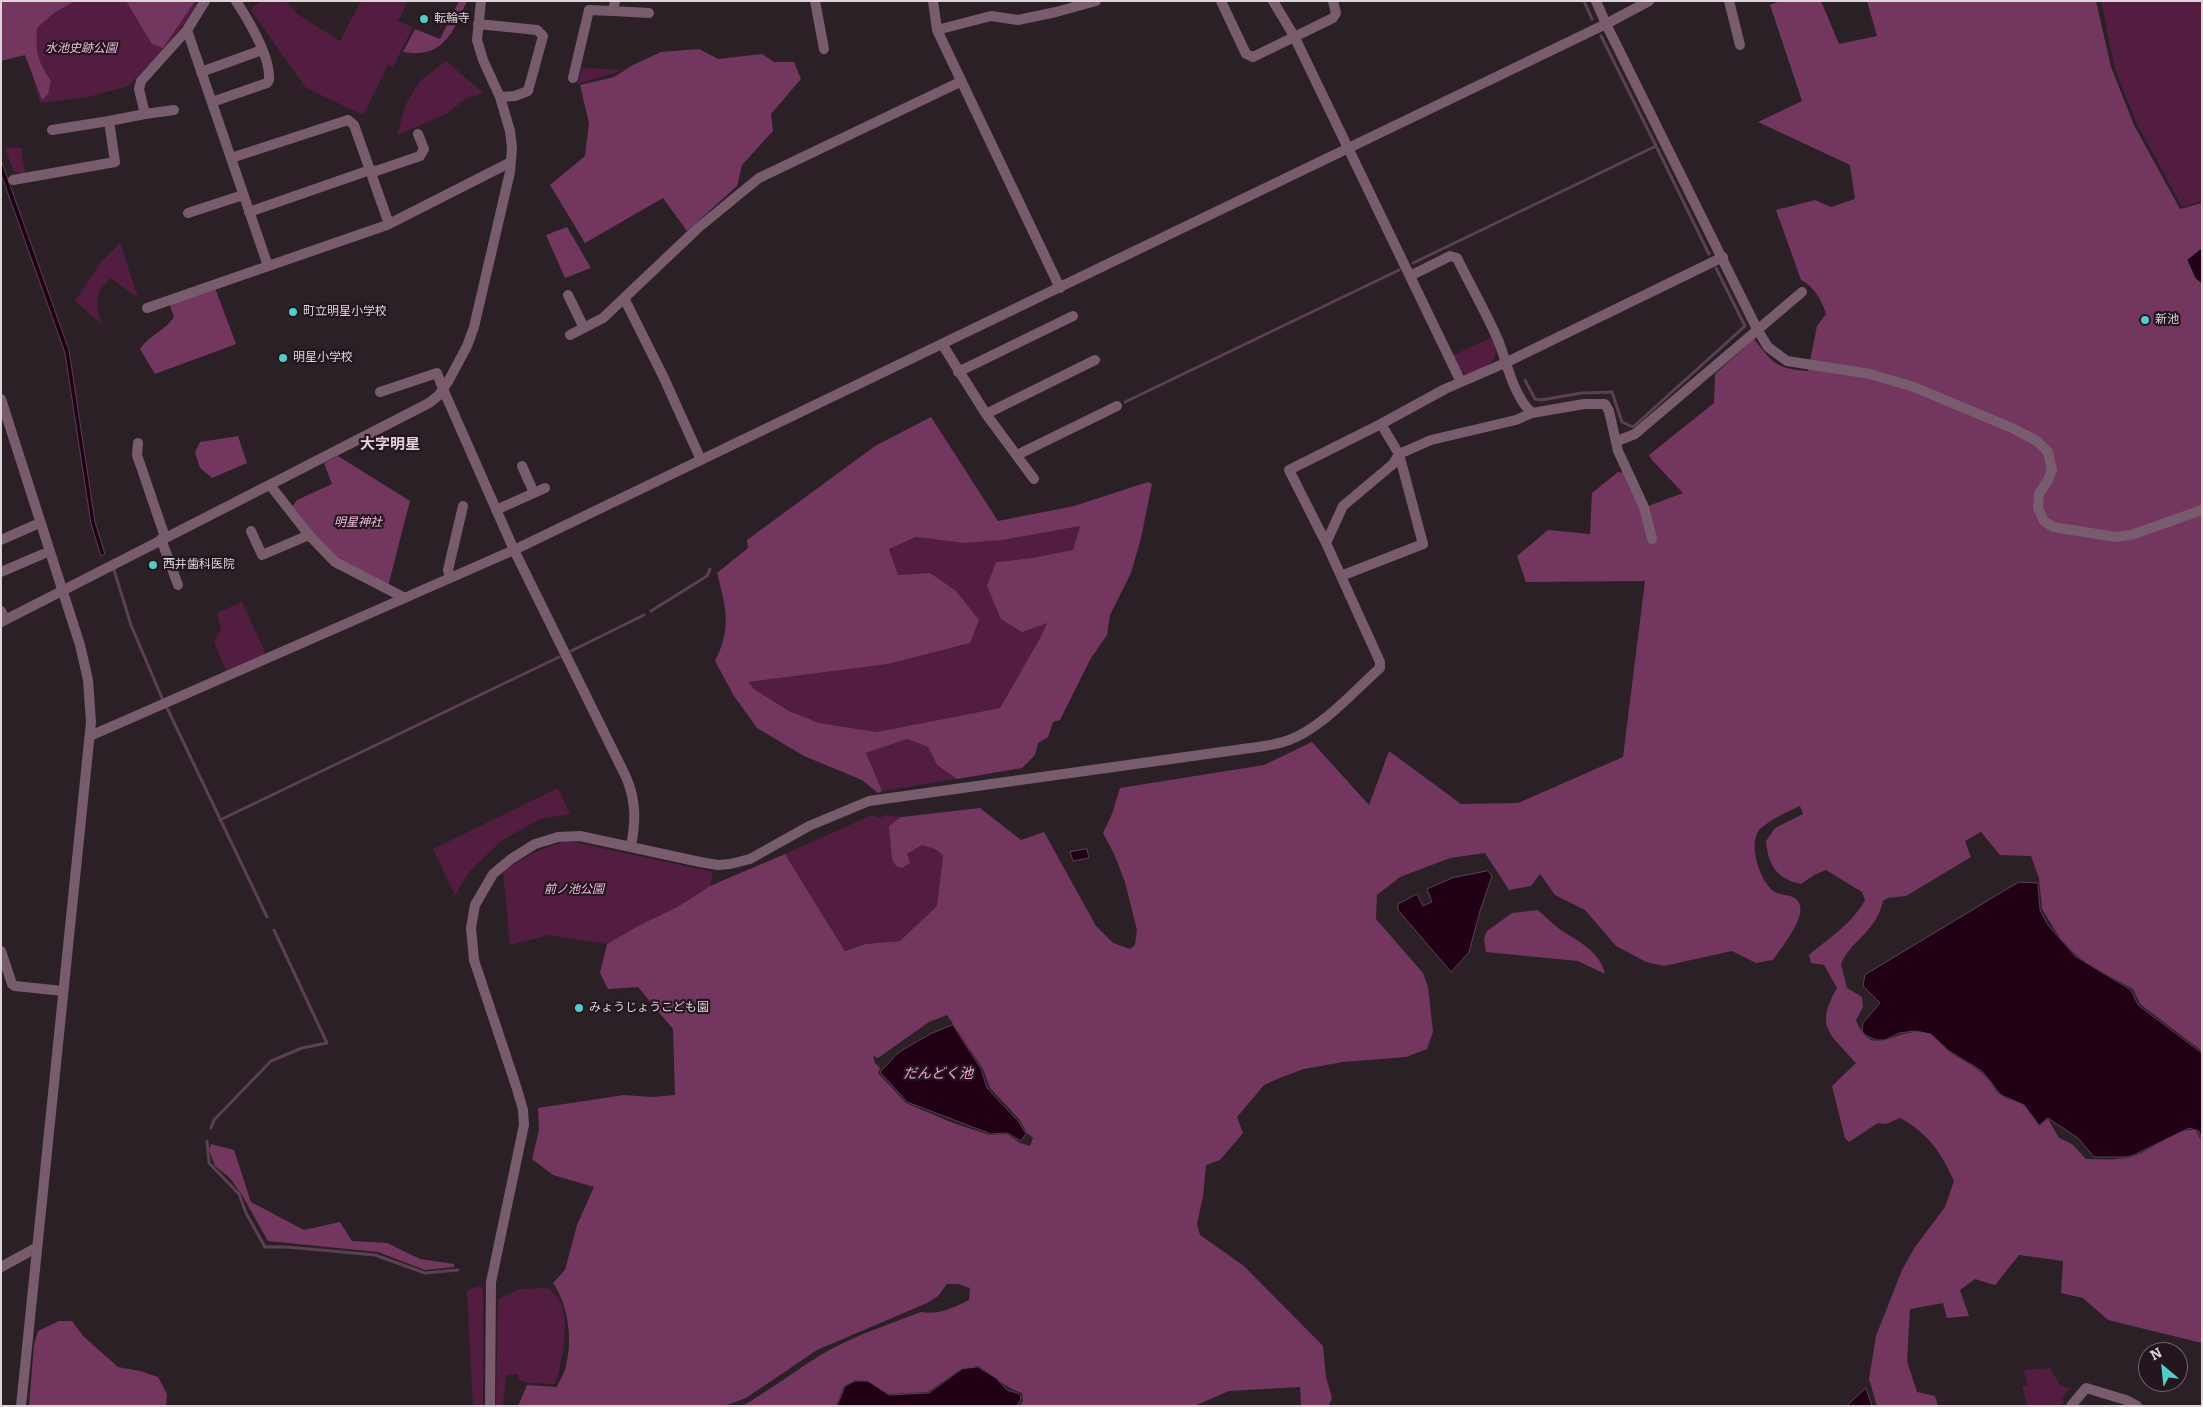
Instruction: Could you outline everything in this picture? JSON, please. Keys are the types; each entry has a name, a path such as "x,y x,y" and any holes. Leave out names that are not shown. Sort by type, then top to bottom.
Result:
{"street":[{"path":"145,114 140,84 187,30 205,1"},
{"path":"212,102 267,83 269,80 269,73 257,35 236,1"},
{"path":"3,618 417,410 434,399 443,389 467,346 474,327 509,180 511,162 510,131 500,98 477,40 482,1"},
{"path":"815,1 824,49"},
{"path":"933,1 937,30 960,82 1060,288"},
{"path":"937,30 991,16 1018,20 1096,1"},
{"path":"1221,1 1246,54 1253,57 1336,16 1336,8 1332,1"},
{"path":"1273,1 1294,36 1461,382"},
{"path":"1596,1 1757,329 1768,347 1787,361 1870,374 1914,387 2012,428 2036,441 2048,452 2052,470 2048,480 2038,494 2038,508 2044,521 2053,528 2116,537 2131,535 2202,510"},
{"path":"90,736 514,550 1606,24 1649,1"},
{"path":"1729,1 1740,46"},
{"path":"573,78 589,10 614,6 649,13"},
{"path":"478,24 536,30 543,36 528,91 515,96 500,98"},
{"path":"187,30 268,266"},
{"path":"201,72 262,50"},
{"path":"570,335 603,318 625,300 698,228 759,178 960,82"},
{"path":"52,130 174,110"},
{"path":"231,158 348,120 354,125 389,224"},
{"path":"13,180 116,162 109,121"},
{"path":"249,212 370,170 376,171 420,156 424,149 418,134"},
{"path":"147,308 389,224 511,162"},
{"path":"188,214 243,195"},
{"path":"1410,276 1450,256 1456,256 1489,321 1522,400 1532,413"},
{"path":"490,1406 491,1282 524,1125 524,1110 474,960 471,940 472,916 486,884 501,866 542,841 569,836 631,846 700,862 718,865 730,864 755,856 837,813 879,798 1234,751 1290,740 1309,730 1380,668 1380,662 1326,543 1289,470 1461,382 1505,363 1723,257"},
{"path":"1617,441 1635,434 1802,292"},
{"path":"568,295 584,328"},
{"path":"625,300 701,460"},
{"path":"958,372 1073,316"},
{"path":"942,344 986,414 1034,479"},
{"path":"986,414 1095,360"},
{"path":"380,392 437,372 514,550 629,783 635,812 631,846"},
{"path":"1,399 85,664 90,701 90,736 21,1406"},
{"path":"1326,543 1343,506 1393,464 1399,454 1432,440 1516,420 1532,413 1601,402 1608,407 1621,459 1644,507 1652,540"},
{"path":"1017,455 1117,406"},
{"path":"1341,576 1424,544 1399,454 1381,424"},
{"path":"138,443 137,455 178,585"},
{"path":"522,466 534,493"},
{"path":"270,485 308,535 334,562 405,598"},
{"path":"496,510 545,488"},
{"path":"450,578 448,570 463,506"},
{"path":"1,540 34,526"},
{"path":"251,531 262,555 308,535"},
{"path":"1,572 43,554"},
{"path":"1,951 12,984 15,986 63,990"},
{"path":"1,1266 36,1248"},
{"path":"2071,1406 2086,1388 2126,1400 2136,1406"}],"green space":[{"path":"1,1 75,1 54,13 37,28 38,56 51,81 48,94 42,100 25,55 1,61"},
{"name":"水池史跡公園","path":"36,1 198,1 185,23 165,48 128,86 88,97 40,103 30,65"},
{"path":"126,1 195,1 163,48 152,44"},
{"path":"261,1 285,1 299,15 340,41 361,1 408,1 398,21 413,27 393,67 388,65 363,115 306,88 250,9"},
{"path":"459,1 467,1 457,23 445,41 428,51 417,53 403,52 415,29 440,39"},
{"path":"1780,1 1821,1 1839,44 1877,36 1867,1 2096,1 2111,67 2134,125 2180,209 2202,203 2202,1051 2140,1004 2133,989 2093,967 2076,955 2060,938 2042,909 2039,878 2031,856 2000,855 1981,832 1965,841 1971,857 1906,896 1888,898 1883,901 1880,911 1870,928 1851,948 1841,964 1847,988 1862,997 1863,1007 1856,1020 1862,1033 1870,1039 1878,1041 1916,1032 1930,1034 1952,1054 1981,1072 1999,1094 2023,1105 2039,1126 2048,1119 2059,1138 2072,1144 2086,1159 2128,1158 2142,1153 2180,1132 2196,1130 2202,1143 2202,1343 2108,1320 2083,1298 2061,1293 2063,1261 2019,1255 1995,1285 1975,1279 1960,1290 1969,1316 1947,1318 1943,1303 1910,1309 1907,1361 1917,1392 1935,1396 1938,1406 1877,1406 1869,1379 1876,1336 1902,1270 1915,1247 1945,1207 1954,1181 1933,1144 1918,1130 1900,1118 1886,1124 1878,1123 1849,1142 1845,1138 1832,1086 1856,1063 1832,1037 1828,1029 1826,1021 1827,1012 1837,988 1824,965 1811,963 1809,955 1847,923 1860,909 1865,900 1862,892 1826,870 1814,875 1801,884 1786,879 1775,870 1769,857 1766,841 1775,828 1803,814 1800,806 1764,825 1756,835 1755,853 1764,880 1775,892 1796,899 1800,906 1799,919 1773,960 1756,963 1732,951 1664,966 1646,962 1616,946 1585,910 1555,895 1540,874 1531,886 1509,890 1485,853 1450,858 1400,877 1377,895 1376,919 1423,973 1428,987 1433,1032 1427,1049 1406,1057 1343,1062 1304,1069 1264,1085 1237,1117 1243,1133 1220,1160 1206,1165 1203,1196 1197,1224 1200,1235 1244,1266 1323,1346 1326,1377 1332,1398 1329,1406 1301,1406 1300,1387 1229,1391 1194,1406 1020,1406 1023,1401 1022,1393 1005,1385 978,1366 961,1369 928,1392 889,1394 867,1381 855,1380 844,1386 836,1406 742,1406 819,1356 843,1343 921,1312 940,1312 969,1300 970,1288 958,1284 947,1284 938,1296 927,1303 817,1350 746,1398 724,1406 518,1406 527,1385 557,1387 565,1370 569,1345 568,1322 562,1301 553,1283 565,1270 577,1225 594,1187 553,1175 532,1159 539,1130 538,1108 624,1095 652,1097 675,1095 673,1029 638,987 608,989 600,973 607,944 679,906 710,886 785,854 845,951 865,944 900,941 937,906 943,855 935,849 922,845 907,854 910,863 902,868 896,866 892,859 889,826 901,817 980,808 1021,840 1044,832 1096,926 1113,943 1130,949 1135,945 1137,930 1125,882 1103,833 1112,814 1120,788 1264,765 1312,742 1369,805 1389,751 1461,804 1518,803 1623,757 1645,581 1526,582 1517,556 1548,530 1590,534 1592,493 1618,472 1624,473 1643,508 1683,493 1649,455 1714,403 1715,374 1754,339 1776,363 1789,369 1808,371 1817,326 1826,314 1817,294 1801,280 1776,210 1815,200 1831,207 1855,199 1850,165 1758,122 1802,101 1770,5","holes":["947,1015 983,1069 990,1088 1019,1119 1027,1133 1033,1138 1030,1146 1020,1143 1007,1134 990,1135 953,1123 906,1103 878,1073 880,1068 875,1063 873,1056 878,1058 929,1022"]},
{"path":"2101,1 2202,1 2202,201 2182,207 2136,122 2115,69"},
{"path":"699,49 718,59 762,54 774,62 794,62 801,79 771,114 773,131 742,165 737,186 687,231 663,198 585,243 550,185 585,156 589,123 580,85 614,77 633,65 661,52"},
{"path":"446,61 483,93 468,97 446,114 397,135 406,104 420,81"},
{"path":"582,68 623,70 577,84"},
{"path":"5,148 21,148 25,173 20,174 13,170"},
{"path":"567,227 591,268 565,278 546,235"},
{"path":"120,243 138,298 111,278 98,294 97,305 102,325 75,301 101,262"},
{"path":"215,288 236,344 155,374 140,349 174,317 169,303"},
{"path":"1492,337 1496,352 1492,362 1468,375 1460,372 1452,356"},
{"path":"931,417 998,521 1074,506 1148,482 1152,484 1141,538 1131,573 1110,615 1107,635 1091,658 1060,720 1053,722 1048,737 1038,743 1035,755 1022,768 957,779 937,765 928,747 907,739 866,753 882,791 878,793 862,780 804,756 757,728 734,696 715,661 724,638 726,617 717,573 748,548 747,540 875,446","holes":["1080,526 1073,550 1032,558 996,562 987,586 1001,619 1022,632 1047,623 1000,708 877,732 819,723 789,711 754,689 748,682 888,664 970,643 979,620 956,591 930,573 898,575 889,549 916,537 965,543 1003,540"]},
{"path":"238,436 247,463 212,478 200,468 195,452 200,442"},
{"name":"明星神社","path":"338,456 410,501 387,590 335,562 289,511 297,500 332,484 324,463"},
{"path":"1080,526 1073,550 1032,558 996,562 1047,622 1039,640 1000,708 878,732 819,723 789,711 754,689 747,682 888,664 970,643 930,573 898,575 889,549 916,537 965,543 1003,540"},
{"path":"242,602 265,652 263,656 227,673 214,642 221,630 217,613"},
{"path":"907,739 928,747 937,765 957,779 882,791 866,753"},
{"path":"558,788 570,814 540,819 501,841 469,872 455,895 433,849"},
{"path":"872,815 879,818 886,815 903,817 907,854 922,845 935,849 943,855 937,906 900,941 865,944 845,950 785,854"},
{"name":"前ノ池公園","path":"568,841 713,872 710,886 679,906 607,944 549,935 510,945 503,871 534,853"},
{"path":"1538,910 1559,929 1588,948 1599,960 1605,974 1578,961 1486,952 1484,938 1487,931 1512,913"},
{"path":"211,1144 234,1150 251,1202 304,1230 340,1222 352,1241 387,1243 420,1259 454,1264 454,1267 425,1270 378,1252 268,1241 230,1178 215,1166 209,1150"},
{"path":"477,1286 483,1288 483,1406 473,1406 467,1291"},
{"path":"548,1288 559,1300 563,1308 565,1329 563,1353 555,1384 527,1383 518,1379 518,1374 506,1375 503,1404 506,1406 496,1406 498,1299 520,1289"},
{"path":"59,1321 72,1321 83,1336 118,1367 158,1377 167,1394 166,1406 29,1406 34,1345 38,1331"},
{"path":"2050,1368 2060,1385 2070,1389 2062,1398 2065,1401 2061,1406 2028,1406 2022,1387 2027,1385 2024,1370"}],"water":[{"path":"1,160 69,350 95,522 105,554 101,556 91,524 65,353 1,174"},
{"name":"新池","path":"2202,248 2202,284 2195,278 2187,260"},
{"path":"1087,849 1089,858 1073,861 1070,852"},
{"path":"1488,871 1492,876 1469,952 1451,972 1398,910 1398,904 1417,894 1423,906 1432,902 1427,889 1452,878"},
{"path":"2019,882 2038,883 2040,910 2048,925 2075,956 2131,990 2138,1005 2202,1053 2202,1142 2199,1131 2189,1128 2134,1155 2127,1157 2094,1157 2078,1138 2048,1118 2039,1125 2024,1105 2001,1095 1982,1071 1949,1051 1931,1034 1915,1031 1899,1033 1885,1040 1876,1040 1865,1035 1862,1031 1863,1023 1880,1003 1863,986 1865,975"},
{"name":"だんどく池","path":"953,1025 981,1069 987,1088 1019,1122 1026,1134 1021,1141 1007,1133 991,1134 907,1102 880,1072 899,1052 930,1034"},
{"path":"978,1367 996,1378 1007,1390 1020,1394 1021,1399 1017,1406 837,1406 845,1386 855,1381 868,1381 889,1395 929,1393 962,1369"},
{"path":"1866,1388 1872,1406 1847,1406"}],"waterway":[{"path":"1584,1 1592,19"},
{"path":"1413,263 1656,146 1601,36"},
{"path":"1656,146 1709,254"},
{"path":"1525,380 1535,399 1541,400 1582,393 1612,392 1622,422 1633,427 1745,326 1716,268"},
{"path":"1125,402 1399,270"},
{"path":"651,611 707,576 710,569"},
{"path":"114,570 131,625 162,698"},
{"path":"571,651 644,615"},
{"path":"220,820 559,657"},
{"path":"167,708 267,917"},
{"path":"211,1128 214,1120 271,1061 302,1048 327,1043 274,930"},
{"path":"207,1141 209,1163 239,1194 246,1213 265,1247 287,1247 375,1255 425,1273 458,1270"}],"place":[{"name":"転輪寺","path":"424,19"},
{"name":"町立明星小学校","path":"293,312"},
{"name":"新池","path":"2145,320"},
{"name":"明星小学校","path":"283,358"},
{"name":"西井歯科医院","path":"153,565"},
{"name":"みょうじょうこども園","path":"579,1008"}],"district":[{"name":"大字明星","path":"390,445"}]}
